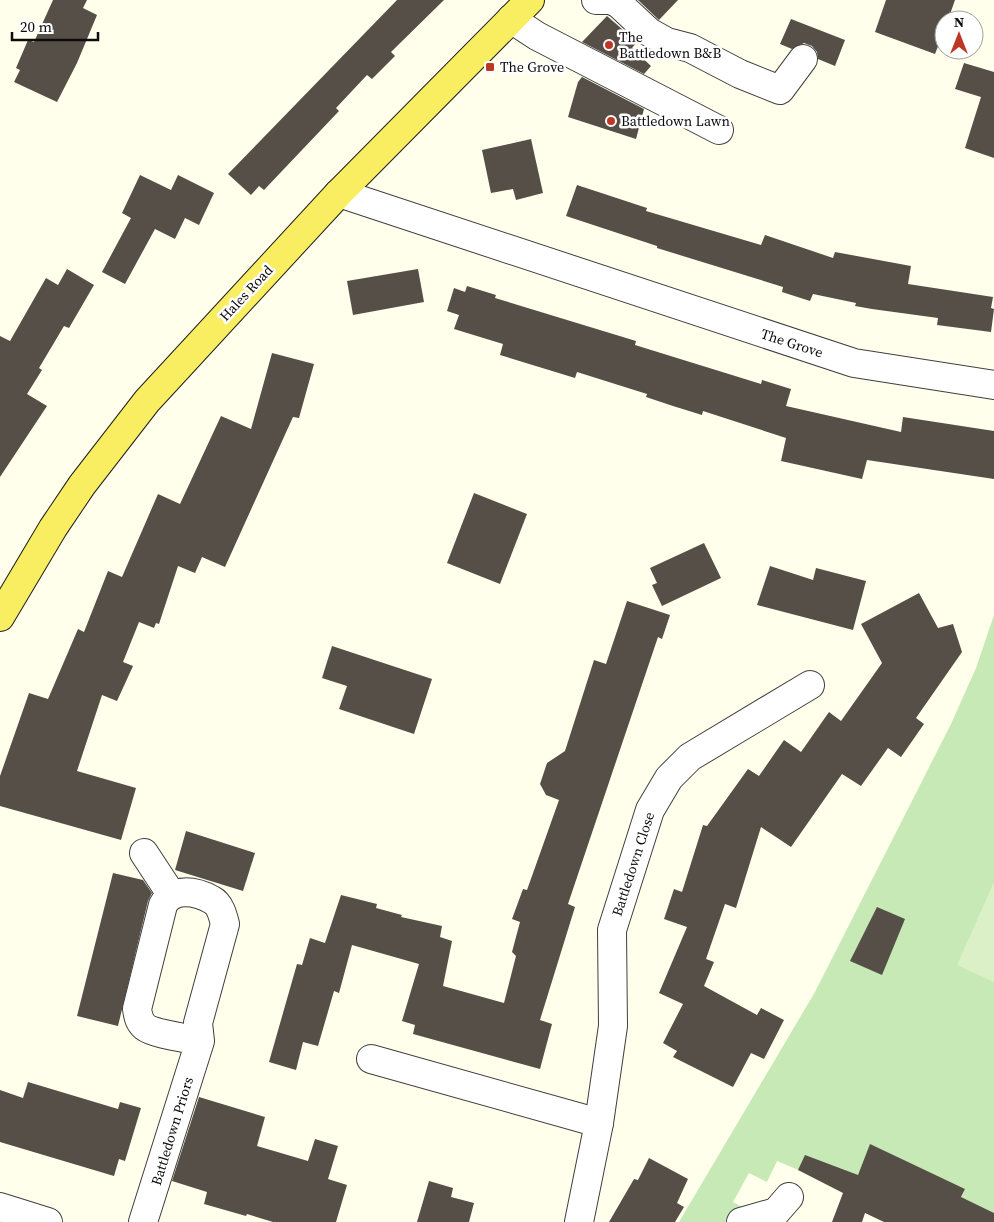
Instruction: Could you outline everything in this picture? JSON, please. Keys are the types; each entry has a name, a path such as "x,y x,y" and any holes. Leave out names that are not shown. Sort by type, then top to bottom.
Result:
{"main road":[{"name":"Hales Road","path":"0,617 53,528 119,437 183,360 339,193 530,0"}],"street":[{"path":"596,0 611,0 619,4 649,32 667,42 690,48 740,74 780,90 803,59"},
{"path":"511,19 537,36 719,130"},
{"name":"The Grove","path":"339,193 645,296 854,363 994,384"},
{"name":"Battledown Close","path":"579,1222 599,1123 613,1026 612,930 650,810 669,778 690,757 810,685"},
{"path":"144,853 171,894 163,905 137,1009 138,1016 141,1023 151,1030 200,1041"},
{"name":"Battledown Priors","path":"143,1222 200,1041 198,1023 225,924 223,916 212,900 184,892 171,894"},
{"path":"371,1059 599,1123"},
{"path":"741,1222 776,1212 789,1196"},
{"path":"0,1207 48,1222"}],"green space":[{"path":"994,615 994,1213 967,1200 958,1205 965,1189 870,1145 858,1175 832,1184 777,1161 767,1182 749,1173 733,1202 749,1211 727,1222 679,1222 815,992 951,724 976,668"},
{"path":"994,882 994,982 957,965"}],"building":[{"path":"53,0 87,0 83,8 97,15 77,63 57,102 14,82 20,70 16,68 28,40 34,42"},
{"path":"397,0 444,0 391,52 395,56 372,79 367,75 336,108 339,111 264,190 259,186 251,195 228,174"},
{"path":"638,0 678,0 659,20"},
{"path":"886,0 955,0 952,10 934,10 934,54 875,32"},
{"name":"The Battledown B&B","path":"607,16 637,42 632,48 651,66 644,74 582,42"},
{"path":"791,19 845,40 835,66 818,59 817,52 812,46 804,43 792,49 780,44"},
{"path":"964,63 994,72 994,158 965,148 981,97 955,89"},
{"name":"Battledown Lawn","path":"582,77 644,109 636,139 568,117 578,82"},
{"path":"531,139 543,193 516,200 513,189 491,193 482,150"},
{"path":"140,175 171,190 178,175 214,193 199,225 185,218 175,239 155,229 125,284 102,272 131,218 122,213"},
{"path":"577,185 647,208 646,211 761,245 765,235 833,258 835,252 911,266 908,284 993,297 991,308 994,309 991,332 937,325 938,318 855,306 856,303 813,294 810,301 782,292 783,287 657,248 657,246 566,216"},
{"path":"67,269 94,285 69,328 64,326 39,368 42,370 27,394 47,406 0,477 0,336 10,341 46,278 58,285"},
{"path":"418,269 424,302 353,315 347,281"},
{"path":"467,286 496,295 495,298 636,341 635,345 761,384 762,380 791,389 786,406 901,432 903,417 994,431 994,479 867,460 862,479 781,461 786,438 703,411 702,415 673,406 646,397 647,394 577,372 575,378 500,355 503,344 454,329 459,315 447,311 454,288 465,292"},
{"path":"272,353 314,364 299,418 293,417 225,567 202,557 195,573 178,566 159,624 156,623 154,628 139,622 123,662 133,666 117,701 102,695 77,771 136,788 121,840 0,806 0,776 29,693 48,699 78,629 84,632 108,571 122,577 158,494 180,504 221,416 251,429"},
{"path":"474,493 527,514 500,584 447,563"},
{"path":"704,543 721,578 662,606 652,585 657,583 650,568"},
{"path":"770,566 813,580 816,568 866,581 853,630 757,605"},
{"path":"919,593 938,628 953,624 962,652 916,718 924,724 901,757 888,748 861,786 842,774 791,847 761,827 736,908 725,904 706,959 714,962 704,986 757,1015 761,1008 784,1020 764,1059 751,1053 733,1087 673,1057 677,1051 663,1043 683,1004 659,993 687,927 664,919 674,889 682,892 703,825 707,826 748,769 759,776 784,740 801,752 829,712 841,721 882,663 861,624"},
{"path":"627,601 670,615 662,639 658,637 568,904 575,907 540,1020 552,1024 540,1069 413,1034 415,1025 402,1021 419,964 352,945 339,993 334,991 318,1046 303,1042 296,1070 269,1062 297,964 302,965 310,938 325,943 341,895 377,904 376,908 402,915 401,917 442,926 440,937 452,941 443,986 504,1003 516,956 512,952 520,922 512,919 523,889 527,890 559,800 546,795 540,784 547,763 565,751 594,660 606,664"},
{"path":"332,646 432,679 414,734 339,709 347,686 322,678"},
{"path":"186,831 255,853 243,891 175,870"},
{"path":"113,873 143,880 152,893 148,901 118,1026 77,1016"},
{"path":"877,907 905,919 882,975 850,961"},
{"path":"28,1082 118,1109 120,1102 141,1108 125,1161 119,1159 114,1176 0,1142 0,1090 23,1098"},
{"path":"199,1097 265,1117 257,1146 308,1161 315,1139 338,1146 328,1179 347,1185 336,1222 273,1222 247,1214 246,1216 204,1204 207,1192 172,1181"},
{"path":"870,1144 965,1189 961,1197 994,1213 994,1222 884,1222 865,1213 862,1222 832,1222 843,1193 798,1170 805,1155 858,1175"},
{"path":"649,1158 688,1179 677,1203 684,1207 675,1222 609,1222 634,1179 638,1180"},
{"path":"429,1181 453,1188 451,1197 474,1203 469,1222 417,1222"}],"place":[{"name":"The Battledown B&B","path":"609,45"},
{"name":"The Grove","path":"490,67"},
{"name":"Battledown Lawn","path":"611,121"}]}
